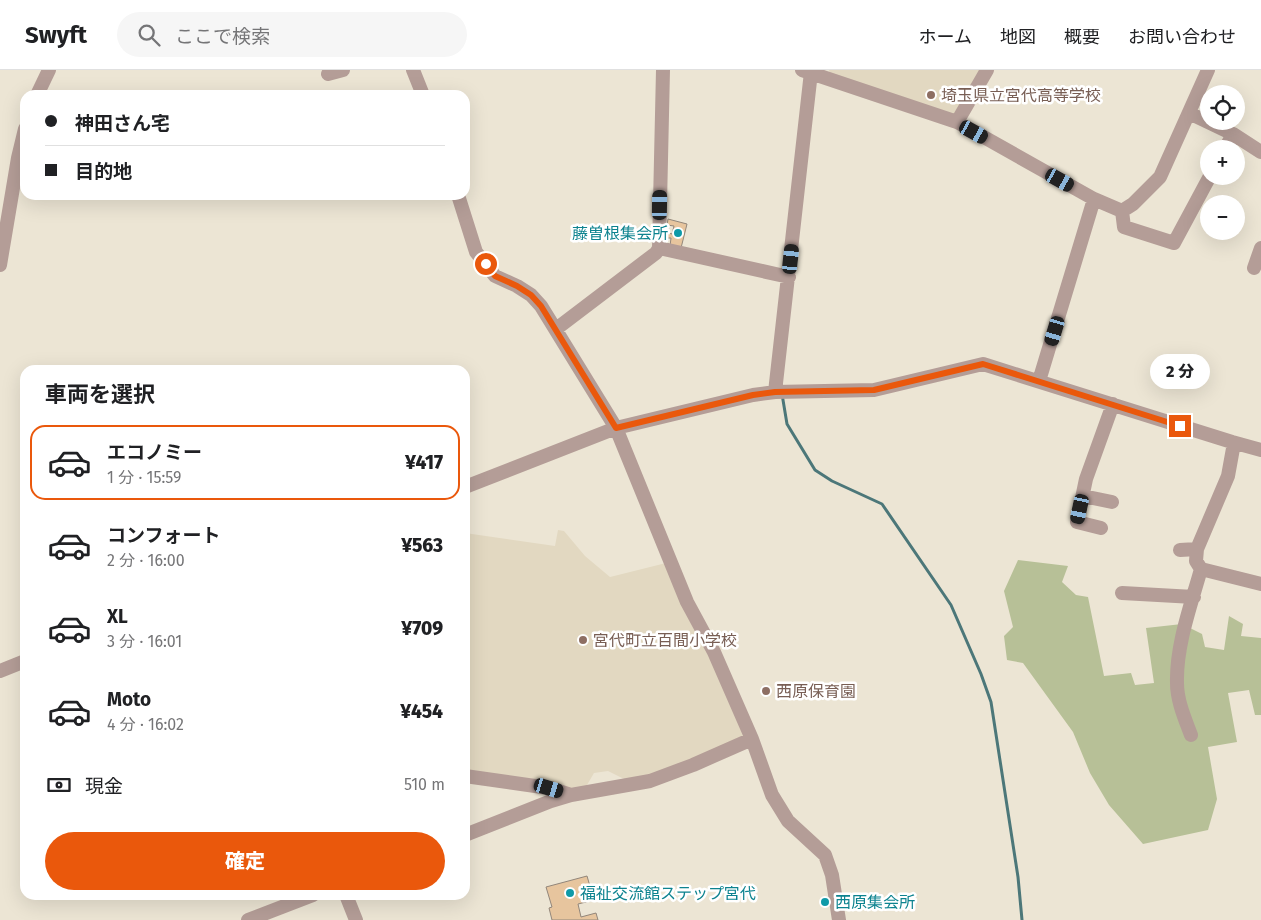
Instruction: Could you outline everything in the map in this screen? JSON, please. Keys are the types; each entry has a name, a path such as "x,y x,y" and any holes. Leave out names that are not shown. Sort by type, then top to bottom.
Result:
{"street":[{"path":"40,90 49,70"},
{"path":"328,74 343,70"},
{"path":"413,70 421,90"},
{"path":"556,329 656,253 659,248 663,70"},
{"path":"957,122 987,70"},
{"path":"1122,211 1133,204 1160,177 1208,70"},
{"path":"775,392 816,72 957,122 1094,199 1122,211"},
{"path":"1189,113 1233,134 1261,152"},
{"path":"1230,140 1233,134"},
{"path":"0,265 20,150"},
{"path":"1122,211 1124,227 1174,243 1205,185"},
{"path":"1040,381 1094,199"},
{"path":"460,200 476,252 495,276 531,295 541,306 616,428 687,602 714,652 752,739 772,794 788,821 824,855 832,875 839,920"},
{"path":"659,248 789,277"},
{"path":"1254,268 1261,248"},
{"path":"470,485 616,428 753,395 775,392 874,390 983,364 1261,450"},
{"path":"1102,528 1077,522 1086,479 1113,404"},
{"path":"1234,443 1228,476 1197,549 1196,561 1201,569 1261,584"},
{"path":"1083,496 1112,502"},
{"path":"1180,550 1197,549"},
{"path":"1191,735 1181,708 1176,684 1182,641 1201,569"},
{"path":"1122,592 1194,597"},
{"path":"0,671 20,664"},
{"path":"470,833 571,795 650,781 693,765 752,739"},
{"path":"470,777 549,788 571,795"},
{"path":"248,920 300,900"},
{"path":"348,900 356,920"}],"shaded area":[{"name":"埼玉県立宮代高等学校","path":"829,70 983,70 956,116 830,74"},
{"name":"宮代町立百間小学校","path":"558,530 564,531 585,556 610,577 666,563 686,614 715,666 744,737 649,777 628,781 608,771 594,773 587,785 576,791 470,774 470,534 555,546"}],"green space":[{"path":"1018,560 1068,566 1062,582 1076,595 1088,597 1104,676 1131,673 1135,685 1154,683 1146,628 1182,624 1202,634 1205,647 1224,650 1229,616 1243,624 1241,636 1261,638 1261,715 1255,715 1249,690 1228,693 1237,742 1208,747 1217,799 1208,830 1143,844 1109,805 1090,773 1073,732 1023,663 1007,660 1004,636 1013,627 1004,591"}],"building":[{"name":"藤曽根集会所","path":"668,219 687,224 681,248 670,246 671,238 667,238 668,233 672,234 674,226 667,225"},
{"name":"福祉交流館ステップ宮代","path":"587,876 594,900 578,904 581,917 596,913 598,920 552,920 549,908 552,907 546,887"}],"waterway":[{"path":"782,394 787,424 815,470 832,481 882,504 951,605 991,702 1018,877 1022,920"}],"place":[{"name":"埼玉県立宮代高等学校","path":"931,95"},
{"name":"藤曽根集会所","path":"678,233"},
{"name":"宮代町立百間小学校","path":"583,640"},
{"name":"西原保育園","path":"766,691"},
{"name":"福祉交流館ステップ宮代","path":"570,893"},
{"name":"西原集会所","path":"825,902"}],"route":[{"path":"486,264 495,276 531,295 541,306 616,428 753,395 775,392 874,390 983,364 1058,386 1180,426"}]}
